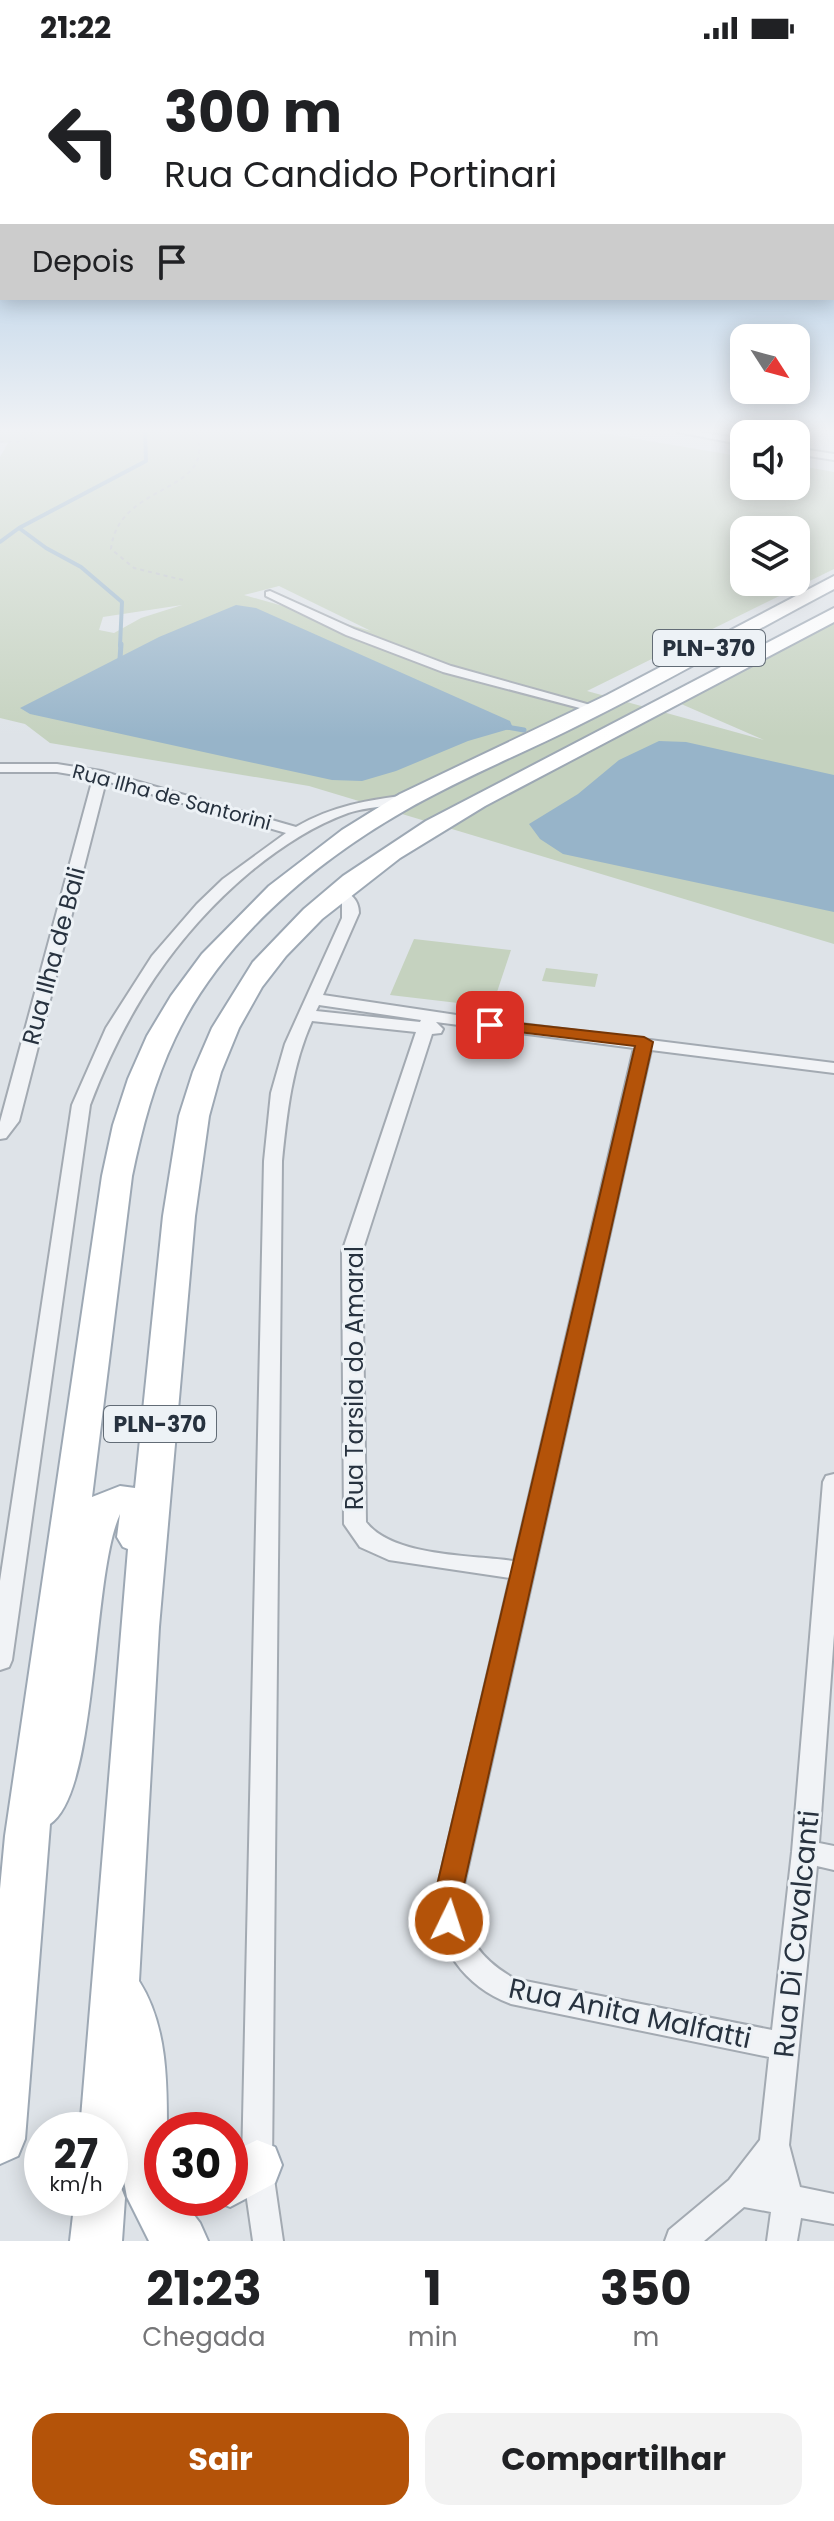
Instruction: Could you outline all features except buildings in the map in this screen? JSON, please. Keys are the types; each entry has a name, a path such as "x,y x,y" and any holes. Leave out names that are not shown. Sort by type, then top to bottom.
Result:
{"main road":[{"name":"PLN-370","path":"0,2139 27,1836 117,1176 124,1134 138,1088 160,1036 186,990 216,951 289,881 361,827 408,799 595,708 834,582"},
{"name":"PLN-370","path":"107,2112 119,1978 139,1628 181,1217 194,1115 209,1068 248,989 274,953 336,892 366,868 443,821 834,614"},
{"path":"27,1836 58,1768 90,1566 102,1509 114,1500 128,1500 135,1504 139,1514 131,1596 139,1628"},
{"path":"119,1978 141,2055 146,2112"},
{"path":"96,2241 98,2216"},
{"path":"162,2216 163,2222 182,2241"}],"street":[{"path":"270,594 350,632 447,669 595,708"},
{"name":"Rua Ilha de Santorini","path":"0,768 57,768 101,775 296,831"},
{"name":"Rua Ilha de Bali","path":"0,1134 10,1121 101,775"},
{"path":"0,1660 81,1105 119,1019 141,981 167,947 218,891 296,831 343,810 408,799"},
{"path":"245,2112 273,1161 280,1093 293,1044 353,908 348,899 336,892"},
{"path":"310,1007 428,1023 490,1025 644,1042 834,1068"},
{"name":"Rua Tarsila do Amaral","path":"428,1023 352,1252 355,1524 368,1541 397,1554 522,1571"},
{"name":"Rua Anita Malfatti","path":"644,1042 448,1898 449,1921 456,1943 475,1969 511,1991 786,2047"},
{"name":"Rua Di Cavalcanti","path":"782,2241 788,2198 774,2145 805,1852 834,1482"},
{"path":"805,1852 834,1858"},
{"path":"680,2241 740,2191 774,2145"},
{"path":"248,2187 268,2241"},
{"path":"740,2191 834,2209"}],"path":[{"path":"113,534 111,549 127,564 151,574 183,580"}],"green space":[{"path":"0,534 730,534 730,596 779,596 587,691 764,740 672,700 834,614 834,944 309,786 50,743 25,724 0,718","holes":["279,586 371,631 244,595","182,605 141,618 114,633 99,630 103,617"]},
{"path":"810,534 834,534 834,569 810,581"},
{"path":"414,939 511,950 492,1007 390,995"},
{"path":"546,968 598,974 595,987 542,981"}],"water":[{"path":"236,605 256,608 510,721 513,728 468,741 396,771 362,781 332,780 30,714 20,708 159,637"},
{"path":"659,741 686,742 834,775 834,912 563,854 540,839 529,824 578,794 619,760"}],"waterway":[{"path":"0,542 11,534"},
{"path":"27,534 81,567 122,602 120,646"},
{"path":"121,644 120,659 124,660"},
{"path":"506,727 524,730"}],"route":[{"path":"449,1921 448,1898 644,1042 490,1025"}]}
